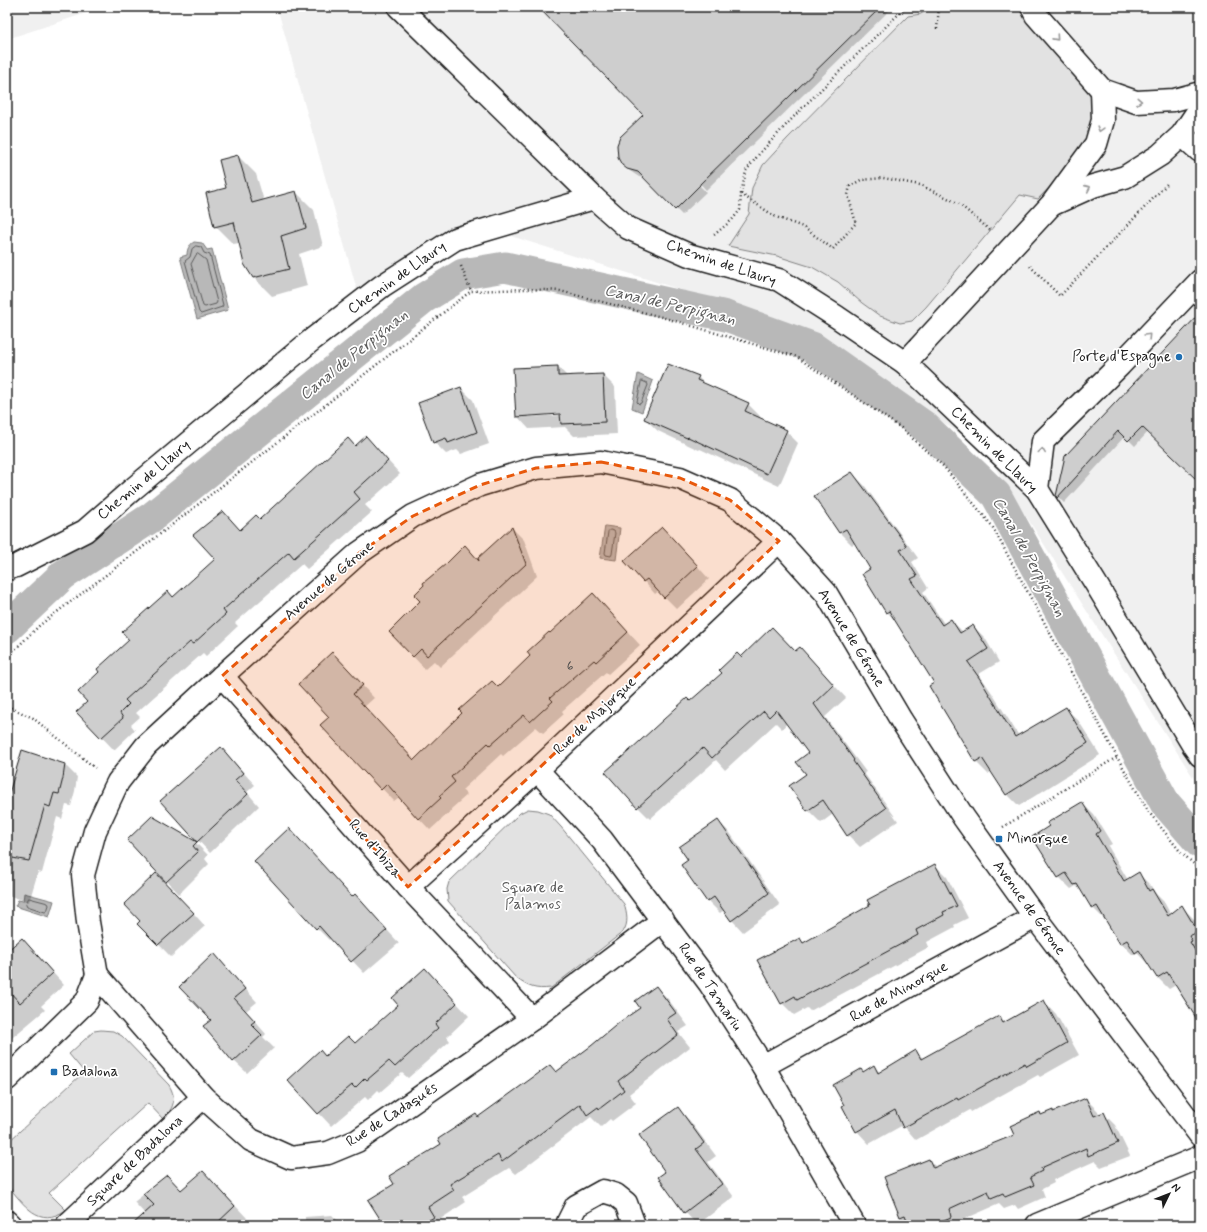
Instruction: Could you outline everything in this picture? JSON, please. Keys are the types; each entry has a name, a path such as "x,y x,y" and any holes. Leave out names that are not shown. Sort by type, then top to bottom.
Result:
{"street":[{"path":"399,7 594,198"},
{"path":"1032,7 1036,15 1102,90 1136,102 1174,100 1200,93"},
{"path":"905,363 1052,204 1096,144 1103,120 1102,90"},
{"path":"1052,204 1093,186 1125,177 1160,155 1182,135 1200,108"},
{"path":"1182,135 1200,151"},
{"name":"Chemin de Llaury","path":"7,569 16,566 85,531 133,489 313,339 382,286 455,239 594,198 628,228 689,255 779,280 905,363 1037,489 1193,745 1200,754"},
{"path":"1037,489 1043,441 1120,365 1200,281"},
{"name":"Avenue de Gérone","path":"97,975 88,922 83,875 96,830 115,788 146,746 359,553 413,516 480,485 536,468 601,462 680,478 730,500 779,541 826,593 900,720 964,818 1035,917 1200,1135"},
{"name":"Rue de Majorque","path":"408,887 537,770 779,541"},
{"name":"Rue d'Ibiza","path":"222,676 408,887 532,1019"},
{"name":"Rue de Tamariu","path":"537,770 602,840 710,984 763,1066 854,1225"},
{"name":"Rue de Minorque","path":"763,1066 1035,917"},
{"name":"Rue de Cadaqués","path":"97,975 203,1097 252,1140 291,1158 328,1153 357,1141 532,1019 663,920"},
{"path":"7,1079 87,1001 97,975"},
{"name":"Square de Badalona","path":"67,1225 203,1097"},
{"path":"1037,1225 1200,1157"},
{"path":"569,1225 568,1222 576,1206 603,1191 616,1195 626,1203 634,1225"},
{"path":"7,1222 10,1225"}],"path":[{"path":"689,255 732,220 740,210 741,194 746,171 759,154 802,108 906,7"},
{"path":"937,29 939,7"},
{"path":"741,194 776,217 803,227 833,248 856,223 848,195 850,186 861,180 883,178 920,185 958,203 1011,248 1060,296 1200,151"},
{"path":"461,266 471,291"},
{"path":"7,706 33,718 95,768 115,788"},
{"path":"980,841 1117,757"}],"highlighted area":[{"path":"601,462 680,478 730,500 779,541 537,770 408,887 222,676 359,553 413,516 480,485 536,468"}],"shaded area":[{"path":"7,7 105,7 7,39"},
{"name":"Porte d'Espagne","path":"277,7 1200,7 1200,788 983,449 801,328 492,230 361,304"}],"green space":[{"path":"930,7 1017,7 1082,74 1089,86 1094,107 1092,126 1076,160 1038,199 1020,195 926,307 912,321 900,323 880,316 862,303 838,282 812,267 777,256 728,246 749,214 752,188 763,165 908,16 921,14"},
{"name":"Square de Palamos","path":"528,809 538,810 549,814 624,904 627,915 627,922 623,932 551,988 540,989 532,987 524,984 516,978 448,901 447,889 449,882 520,813"},
{"path":"94,1031 113,1031 122,1036 169,1085 174,1099 172,1107 163,1119 148,1103 49,1193 66,1210 56,1215 47,1217 40,1215 32,1212 19,1200 7,1185 7,1143 84,1072 69,1054"}],"water":[{"path":"194,242 202,243 207,250 212,249 228,310 197,319 180,257 187,255 189,247"},
{"path":"638,374 653,381 642,412 632,408"},
{"path":"605,526 620,528 616,560 600,558"},
{"path":"24,893 54,901 49,917 15,906 18,900 23,901"}],"building":[{"path":"538,7 881,7 675,210 638,172 627,169 622,165 618,158 617,145 620,137 643,115"},
{"path":"238,155 252,203 296,191 306,228 281,236 289,269 253,278 244,264 234,222 214,227 206,193 226,188 219,160"},
{"name":"Porte d'Espagne","path":"1200,313 1200,483 1142,427 1128,441 1118,431 1057,498 1056,496 1065,456"},
{"path":"668,364 699,376 697,380 749,403 745,411 787,430 767,474 688,437 687,438 644,419"},
{"path":"558,366 558,376 603,374 605,422 561,424 560,414 516,417 513,368"},
{"path":"461,387 477,432 448,443 446,438 433,443 418,403"},
{"path":"366,436 388,461 354,492 360,499 294,558 289,552 223,610 226,614 193,644 190,642 125,700 129,704 120,713 123,718 101,738 76,712 87,702 78,692 99,672 97,669 129,640 122,632 168,591 173,597 215,559 193,535 223,511 240,530 256,515 260,519 348,438 355,446"},
{"path":"852,472 907,546 900,550 917,576 911,579 942,625 951,619 960,633 973,625 988,649 968,662 1015,737 1066,707 1088,743 1006,795 982,758 975,762 929,686 934,683 889,611 886,613 862,574 870,569 846,529 839,533 814,496"},
{"path":"512,527 526,564 427,656 421,649 413,657 389,632 420,601 414,595 424,585 423,583 446,564 465,545 479,561 478,558"},
{"path":"662,527 698,566 664,598 647,579 643,582 624,561"},
{"path":"593,593 628,632 596,662 594,660 550,698 553,701 530,722 524,715 490,745 488,743 451,777 455,782 439,796 441,798 418,819 387,784 381,790 320,725 329,717 298,684 332,652 363,685 353,694 414,760 462,713 459,710 492,681 498,687 530,656 527,652"},
{"path":"772,627 795,651 800,647 834,685 814,704 886,808 847,836 823,800 807,811 789,786 806,774 796,762 808,753 776,710 769,717 764,711 712,758 703,748 637,808 605,772 687,698 690,701 722,673 719,670 737,653 741,657"},
{"path":"221,747 243,773 235,780 248,794 197,842 160,801"},
{"path":"22,750 65,764 59,794 54,793 50,807 45,805 29,861 7,857 7,800"},
{"path":"1082,802 1100,831 1096,834 1124,881 1139,872 1149,891 1152,889 1168,916 1182,905 1198,932 1189,936 1192,941 1190,942 1200,959 1200,1024 1167,972 1157,978 1139,950 1135,953 1127,940 1120,944 1097,906 1092,909 1077,884 1074,885 1066,873 1058,878 1032,837 1049,826 1047,823"},
{"path":"152,816 197,842 193,846 198,852 166,882 127,840"},
{"path":"718,820 769,893 731,921 714,897 707,902 681,865 688,860 679,847"},
{"path":"289,828 352,897 355,894 387,930 351,962 319,926 316,929 254,861"},
{"path":"935,864 957,906 943,912 944,915 916,930 918,935 797,1000 795,996 781,1004 757,960 800,938 803,943 870,905 867,900"},
{"path":"156,873 194,913 158,945 137,924 140,921 124,904"},
{"path":"22,938 53,973 20,1003 7,989 7,951"},
{"path":"214,953 245,989 234,998 255,1021 251,1024 262,1035 233,1062 203,1026 211,1020 179,987"},
{"path":"425,968 457,1003 435,1024 438,1028 395,1067 389,1061 367,1080 365,1078 355,1088 352,1085 318,1114 287,1080 320,1050 325,1056 348,1036 355,1043 398,1005 392,998"},
{"path":"656,986 676,1013 667,1019 678,1035 618,1081 624,1090 599,1109 598,1107 587,1115 580,1104 502,1162 498,1155 450,1184 454,1190 428,1207 434,1217 422,1225 384,1225 368,1200 394,1184 389,1176 441,1144 438,1139 476,1114 478,1117 550,1065 556,1072 640,1008 635,1001"},
{"path":"1044,1000 1067,1043 1027,1066 1025,1063 903,1128 895,1110 856,1132 833,1085 861,1069 863,1072 874,1065 878,1073 916,1050 921,1059 999,1016 1003,1023"},
{"path":"1086,1098 1094,1116 1104,1112 1118,1143 1088,1156 1086,1148 1041,1168 1042,1171 1030,1177 1034,1185 1005,1197 1003,1193 991,1198 988,1191 949,1209 951,1217 932,1225 909,1225 905,1215 900,1217 884,1177 929,1159 933,1168 1014,1135 1010,1126 1040,1112 1041,1115 1053,1110 1053,1112"},
{"path":"678,1107 704,1143 696,1149 722,1184 684,1213 658,1177 665,1172 639,1135"},
{"path":"203,1171 235,1206 215,1225 132,1225 154,1205 143,1194 167,1175 181,1190"}],"waterway":[{"name":"Canal de Perpignan","path":"7,628 63,575 152,517 424,298 463,274 505,267 726,316 812,347 924,426 996,495 1165,803 1200,843"}],"place":[{"name":"Porte d'Espagne","path":"1179,357"},
{"name":"Minorque","path":"999,839"},
{"name":"Badalona","path":"54,1072"}]}
